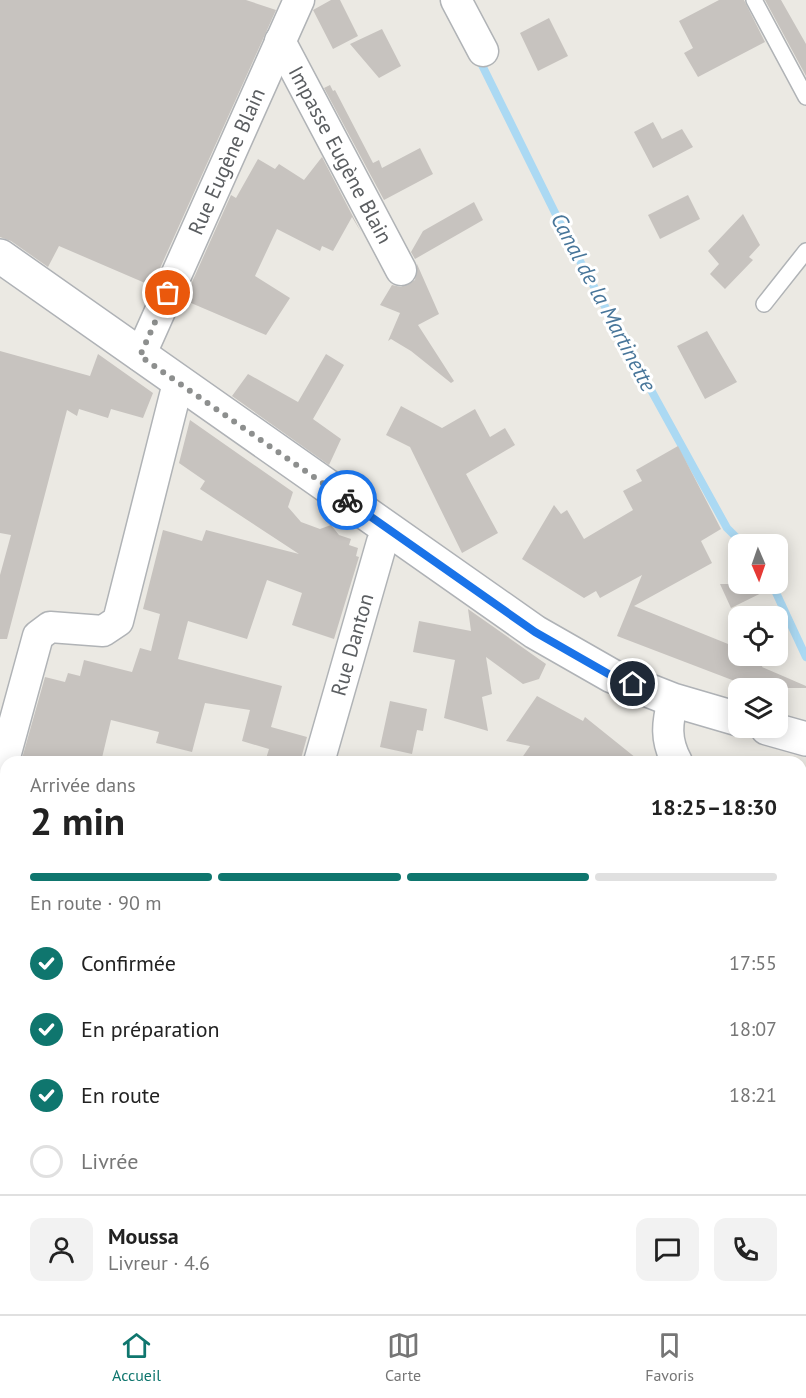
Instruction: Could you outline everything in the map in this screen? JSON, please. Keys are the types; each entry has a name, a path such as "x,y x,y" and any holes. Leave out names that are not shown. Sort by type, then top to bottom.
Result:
{"main road":[{"path":"0,256 178,383 568,653 612,676 673,700 728,716"},
{"path":"788,734 806,739"}],"street":[{"path":"456,0 483,51"},
{"name":"Rue Eugène Blain","path":"140,356 297,1"},
{"name":"Impasse Eugène Blain","path":"280,41 401,270"},
{"path":"5,756 38,636 50,627 104,631 118,621 178,383"},
{"name":"Rue Danton","path":"321,756 376,561 388,529"},
{"path":"673,700 667,732 669,748 674,756"}],"lane":[{"path":"754,0 806,97"},
{"path":"764,304 806,250"}],"building":[{"path":"0,0 246,0 276,10 152,286 59,246 48,267 11,241 0,237"},
{"path":"331,0 340,0 358,36 333,49 313,10"},
{"path":"719,0 744,0 765,42 698,77 684,53 693,48 679,21"},
{"path":"765,0 781,0 806,44 806,76"},
{"path":"549,18 568,56 538,71 520,33"},
{"path":"382,29 401,66 379,78 350,44"},
{"path":"330,85 333,91 335,90 373,163 379,160 382,168 420,148 433,174 384,200 324,88"},
{"path":"653,122 662,139 682,129 693,147 653,168 634,132"},
{"path":"322,157 361,232 352,217 333,251 322,246 320,251 277,229 255,276 290,298 266,335 184,300 231,195 236,198 258,159 275,169 279,164 304,180"},
{"path":"688,195 700,219 660,239 648,215"},
{"path":"474,202 483,220 415,259 411,252 423,231"},
{"path":"743,214 760,245 749,257 753,260 725,289 710,274 719,264 708,251"},
{"path":"417,264 439,314 418,325 454,381 451,383 411,351 391,339 388,341 400,313 380,305 392,285 401,287 415,280"},
{"path":"707,331 737,382 705,399 677,346"},
{"path":"0,351 90,376 98,354 153,393 143,418 111,409 108,418 79,409 77,416 67,410 7,639 0,639 0,575 11,535 0,533"},
{"path":"326,354 344,365 313,419 341,439 329,465 232,396 248,374 298,402"},
{"path":"401,406 442,428 475,409 490,437 505,428 515,445 466,474 498,533 462,553 410,447 386,435"},
{"path":"190,420 293,492 288,507 301,522 320,529 331,525 339,535 351,539 349,545 358,548 356,556 359,557 334,639 292,625 302,593 267,580 247,639 188,621 178,659 282,686 271,727 307,737 302,756 267,756 269,749 242,741 250,710 205,703 192,752 156,743 159,732 111,720 102,756 23,756 45,677 65,682 68,673 80,676 84,660 132,672 140,648 151,651 160,614 143,609 163,530 202,541 206,530 299,554 200,489 205,481 179,463"},
{"path":"678,446 721,529 701,541 712,563 634,606 728,644 728,666 762,666 787,678 728,678 617,636 642,575 600,598 596,591 584,598 522,559 554,505 561,514 567,510 584,539 633,510 623,491 642,481 636,470"},
{"path":"720,584 728,584 728,594 760,594 735,606 730,606"},
{"path":"468,609 546,664 539,679 523,684 486,657 492,694 482,697 488,731 444,718 455,660 413,652 419,621 471,631"},
{"path":"788,678 806,686 806,688 788,688"},
{"path":"537,696 583,721 585,717 634,756 523,756 530,746 506,741"},
{"path":"390,701 427,709 423,731 417,730 412,754 380,747"}],"waterway":[{"name":"Canal de la Martinette","path":"479,59 570,243 727,528 733,534"},
{"name":"Canal de la Martinette","path":"777,594 806,657"}],"way so far":[{"path":"168,293 140,356 347,500"}],"route":[{"path":"347,500 535,632 568,653 612,676 633,684"}]}
